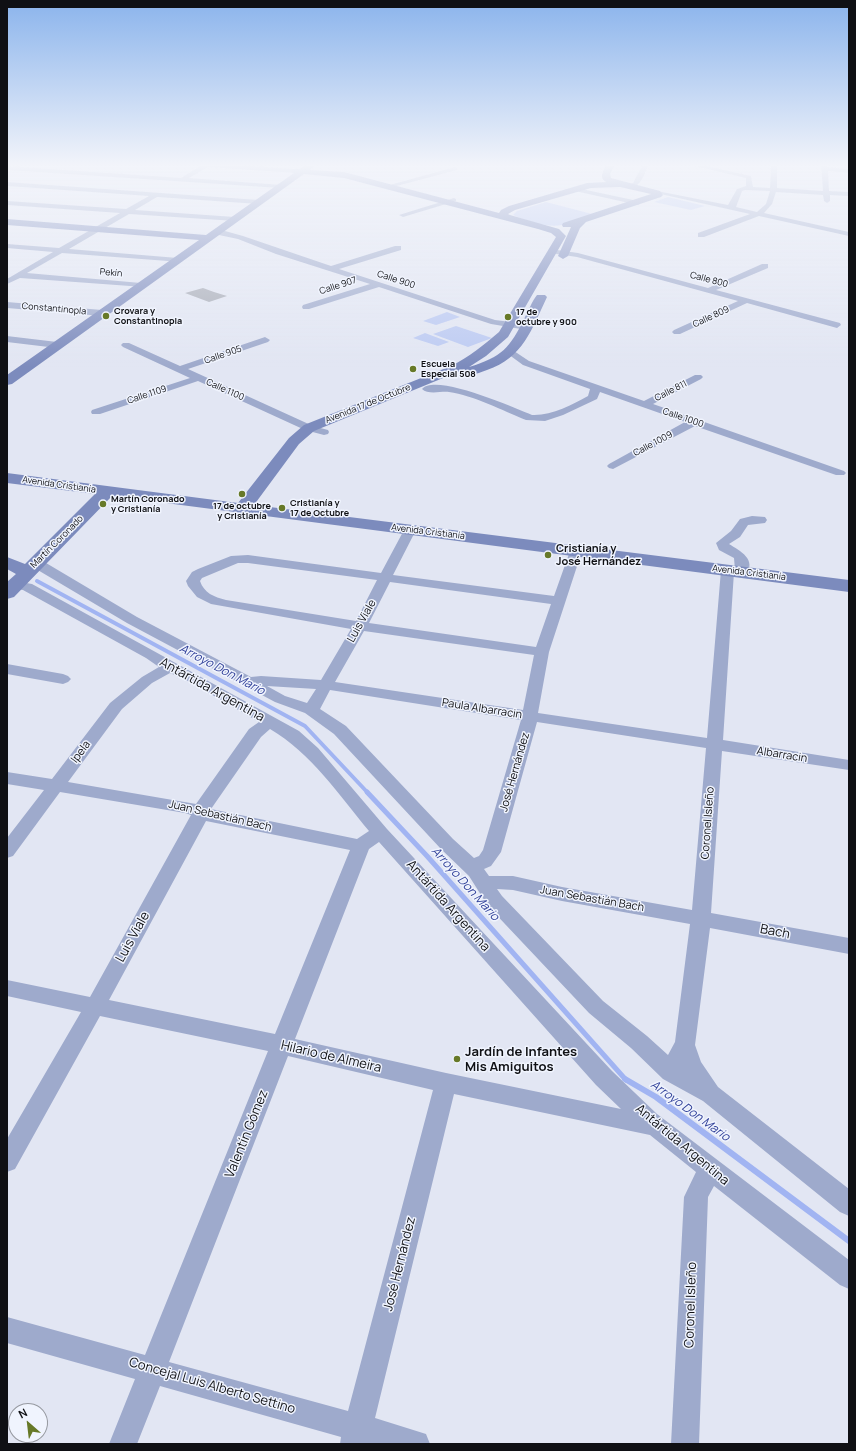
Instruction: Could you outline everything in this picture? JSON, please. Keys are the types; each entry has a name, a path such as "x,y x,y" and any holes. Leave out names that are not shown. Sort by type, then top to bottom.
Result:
{"main road":[{"path":"140,232 208,236 214,232"},
{"path":"7,373 53,344 214,232"},
{"name":"Avenida 17 de Octubre","path":"242,509 294,441 309,428 472,367 495,362 511,352 526,328 559,252 561,234 556,232"},
{"name":"Avenida 17 de Octubre","path":"306,448 324,432 427,389 472,367 504,334 573,232"},
{"path":"7,381 53,344"},
{"name":"Avenida Cristianía","path":"7,478 242,509 264,505 410,530 849,586"},
{"name":"Martín Coronado","path":"21,578 107,492"},
{"name":"Antártida Argentina","path":"7,562 21,578"}],"street":[{"path":"7,282 93,232"},
{"path":"701,235 710,232"},
{"path":"839,232 849,234"},
{"name":"Calle 900","path":"208,236 254,242 261,246 494,322 526,328"},
{"path":"7,246 173,260"},
{"path":"331,269 398,248"},
{"name":"Calle 800","path":"559,252 709,290 836,325"},
{"path":"709,290 765,266"},
{"name":"Pekín","path":"7,274 137,285"},
{"name":"Calle 907","path":"306,307 377,284"},
{"name":"Calle 809","path":"677,332 746,301"},
{"name":"Constantinopla","path":"7,304 98,313"},
{"path":"7,340 53,344"},
{"name":"Calle 905","path":"180,369 265,340"},
{"name":"Calle 1100","path":"126,345 309,428 324,432"},
{"name":"Calle 1000","path":"511,352 526,363 840,473"},
{"name":"Calle 1000","path":"495,362 526,363"},
{"name":"Calle 811","path":"644,405 698,377"},
{"name":"Calle 1109","path":"96,412 199,378"},
{"path":"427,389 448,389 463,392 530,418 539,419 548,417 588,400 592,397 594,391 599,389"},
{"name":"Calle 1009","path":"613,466 694,422"},
{"name":"Coronel Isleño","path":"671,1072 685,1046 700,918 714,744 734,571 742,562 741,557 738,554 724,547 722,544 736,534 744,522 760,520"},
{"name":"Luis Viale","path":"311,710 360,626 410,530"},
{"name":"José Hernández","path":"471,867 485,861 492,852 530,716 542,652 576,551"},
{"path":"542,652 360,626 214,601 198,592 193,582 197,575 236,559 256,560 559,601"},
{"name":"Antártida Argentina","path":"21,578 27,587 150,655 168,667 195,679 293,735 312,752 381,833 595,1069 655,1126 849,1276"},
{"name":"Antártida Argentina","path":"21,578 132,620 280,699 311,710 340,730 446,844 471,867 485,884 495,901 586,997 639,1042 671,1072 711,1094 849,1204"},
{"name":"Ipela","path":"7,851 54,786 116,706 147,680 168,667"},
{"path":"7,669 63,679"},
{"name":"Paula Albarracin","path":"250,682 262,681 326,685 714,744"},
{"name":"Luis Viale","path":"7,1161 95,1006 205,803 255,733 269,722"},
{"name":"Albarracin","path":"714,744 849,766"},
{"name":"Juan Sebastián Bach","path":"7,778 188,806 214,817 361,846"},
{"path":"361,846 367,840 381,833"},
{"name":"Valentín Gómez","path":"123,1444 361,846"},
{"name":"Juan Sebastián Bach","path":"485,884 498,881 513,883 545,892 700,918"},
{"name":"Bach","path":"700,918 849,946"},
{"name":"Hilario de Almeira","path":"7,988 282,1045 446,1083 655,1126"},
{"path":"685,1046 692,1066 700,1081 711,1094"},
{"name":"José Hernández","path":"356,1436 446,1083"},
{"name":"Coronel Isleño","path":"686,1444 696,1197 710,1170"},
{"name":"Concejal Luis Alberto Settino","path":"7,1330 153,1370 356,1436 416,1444"}],"shaded area":[{"path":"447,312 460,317 436,325 423,321"},
{"path":"456,326 492,338 468,347 433,334"},
{"path":"425,333 449,342 438,346 413,338"}],"building":[{"path":"203,288 227,296 209,302 185,293"}],"waterway":[{"name":"Arroyo Don Mario","path":"37,581 305,726 368,793"},
{"name":"Arroyo Don Mario","path":"367,792 427,856 625,1079"},
{"name":"Arroyo Don Mario","path":"625,1079 656,1097 849,1241"}],"place":[{"name":"Crovara y Constantinopla","path":"106,316"},
{"name":"17 de octubre y 900","path":"508,317"},
{"name":"Escuela Especial 508","path":"413,369"},
{"name":"17 de octubre y Cristianía","path":"242,494"},
{"name":"Martín Coronado y Cristianía","path":"103,504"},
{"name":"Cristianía y 17 de Octubre","path":"282,508"},
{"name":"Cristianía y José Hernández","path":"548,555"},
{"name":"Jardín de Infantes Mis Amiguitos","path":"457,1059"}]}
